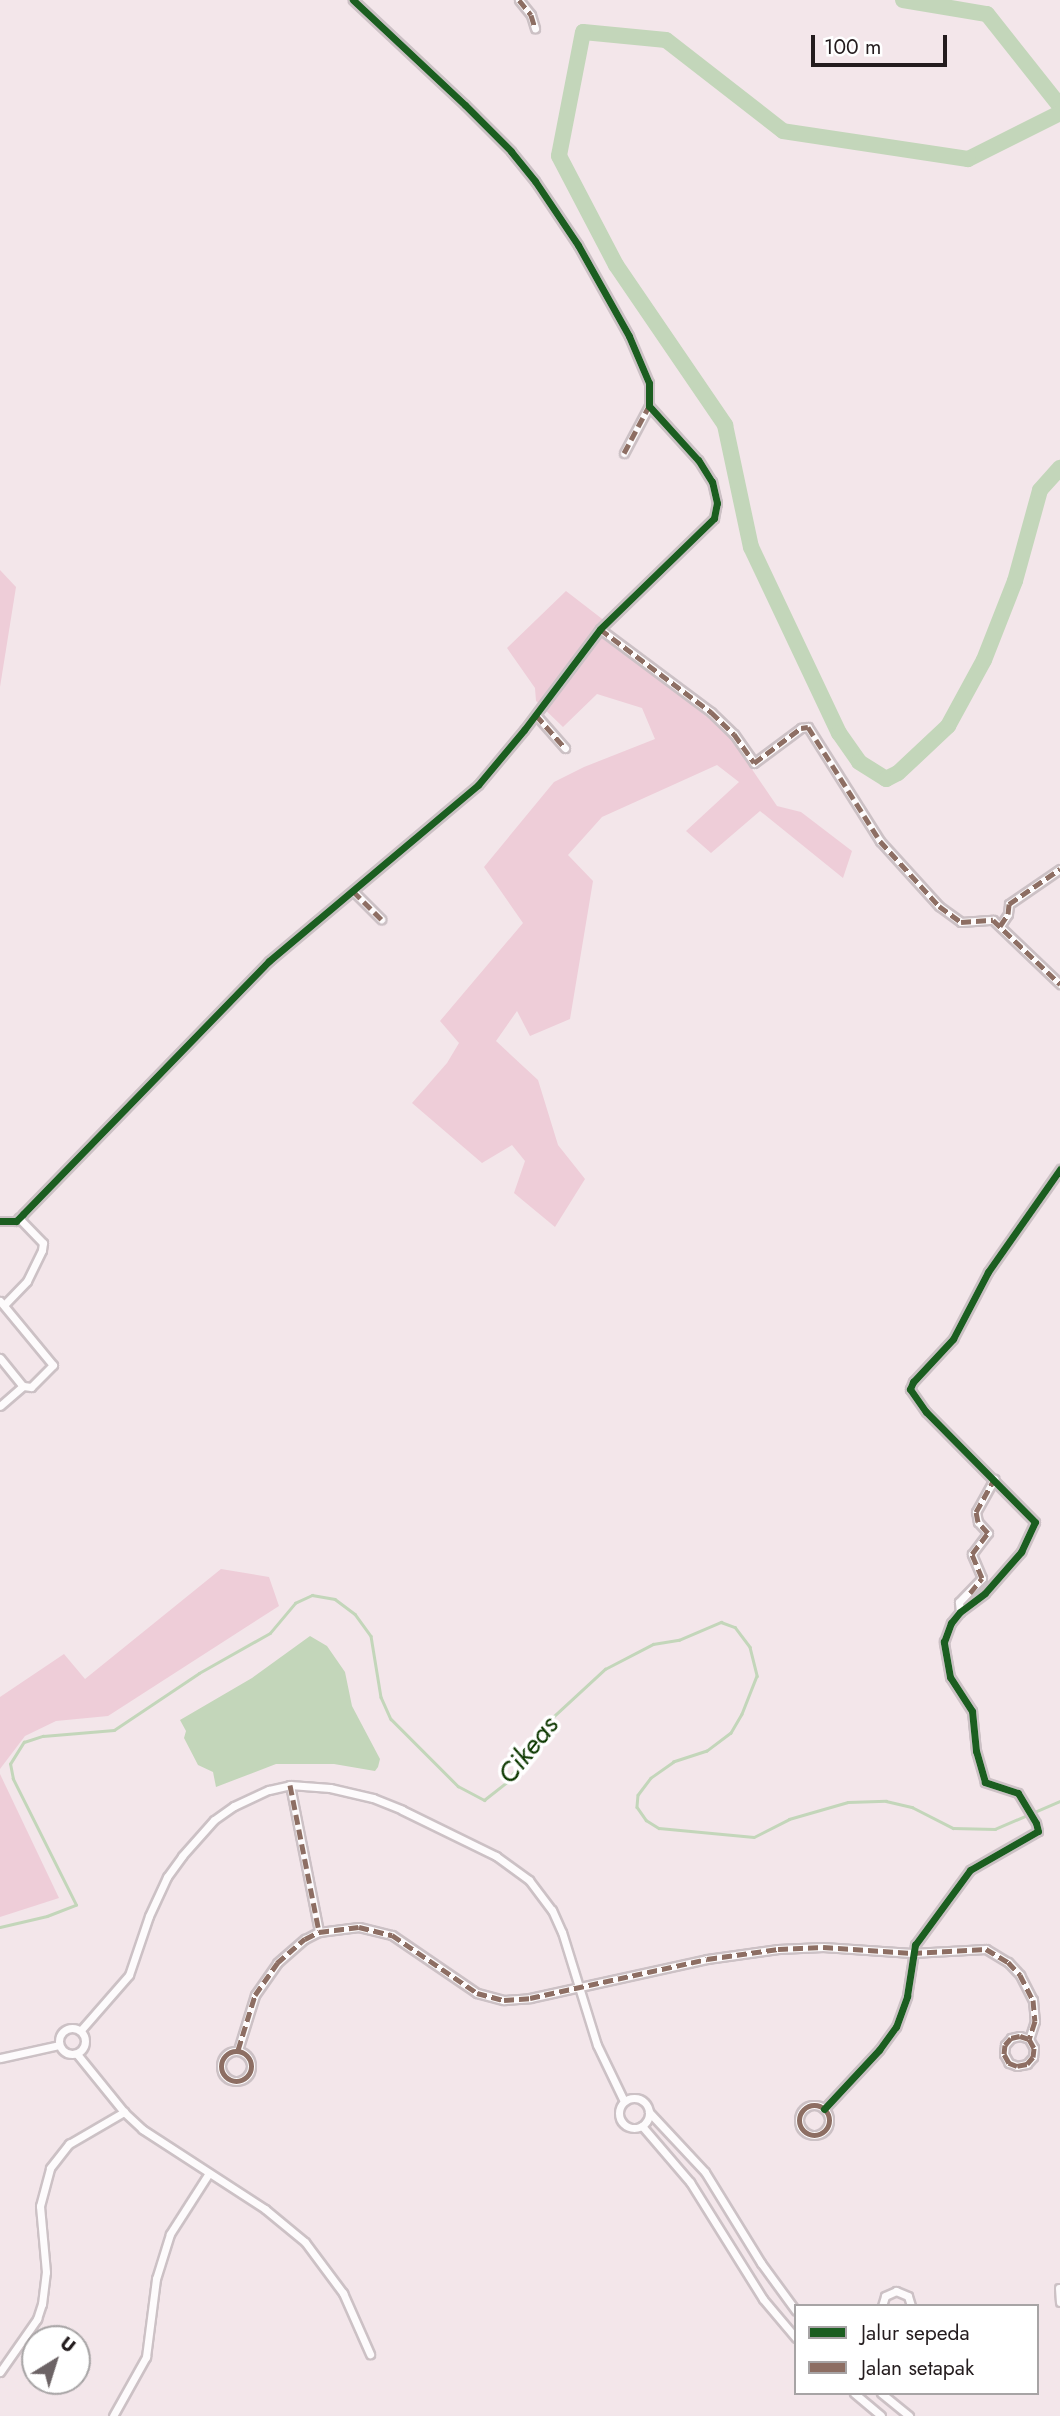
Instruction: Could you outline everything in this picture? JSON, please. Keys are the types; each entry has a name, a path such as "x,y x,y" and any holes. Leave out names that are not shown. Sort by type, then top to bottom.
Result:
{"street":[{"path":"353,0 510,150 535,181 578,245 629,336 649,383 649,406 645,421 624,453"},
{"path":"520,0 531,16 535,29"},
{"path":"0,1221 19,1218 261,968 478,785 536,715 600,629 714,518 717,503 712,482 698,460 649,406"},
{"path":"600,629 711,712 734,734 754,763 763,760 801,728 808,727 880,841 939,905 961,922 988,919 1000,926 1060,984"},
{"path":"536,715 565,748"},
{"path":"1000,926 1008,914 1009,904 1060,869"},
{"path":"353,891 381,919"},
{"path":"824,2109 879,2050 896,2027 907,1996 912,1953 919,1939 970,1870 1035,1836 1038,1828 1018,1793 985,1782 974,1741 972,1712 950,1677 945,1653 947,1631 960,1612 985,1593 1021,1552 1034,1529 1032,1516 934,1422 910,1389 913,1382 953,1339 988,1272 1060,1169"},
{"path":"0,1358 23,1386 31,1387 53,1365 2,1303 27,1281 43,1243 19,1218"},
{"path":"0,1406 23,1386"},
{"path":"960,1612 959,1602 982,1578 972,1554 988,1533 978,1522 976,1512 994,1479"},
{"path":"290,1784 319,1932"},
{"path":"81,2030 129,1975 157,1896 195,1839 214,1820 252,1796 290,1784 330,1788 373,1798 455,1835 514,1866 529,1880 552,1910 580,1987 597,2045 624,2101"},
{"path":"237,2050 248,2012 269,1974 292,1948 319,1932 359,1927 392,1935 459,1982 491,1999 530,1998 707,1959 778,1949 823,1947 912,1953 973,1948 998,1954 1020,1975 1033,2000 1035,2021 1029,2039 1034,2048 1033,2057 1027,2064 1017,2066 1009,2063 1004,2054 1005,2045 1011,2038 1020,2036 1029,2039"},
{"path":"59,2045 63,2030 70,2027 81,2030"},
{"path":"76,2054 86,2042 81,2030"},
{"path":"59,2045 66,2053 76,2054 124,2112 165,2146 265,2209 305,2242 344,2293 370,2354"},
{"path":"0,2058 59,2045"},
{"path":"237,2050 247,2055 251,2065 248,2075 239,2081 229,2080 221,2072 221,2061 227,2053 237,2050"},
{"path":"649,2112 642,2126 633,2129 624,2125 619,2118 619,2108 624,2101 630,2098 643,2101 649,2112 705,2172 761,2263 794,2308"},
{"path":"815,2105 824,2109 828,2114 827,2127 817,2135 804,2131 800,2116 805,2108 815,2105"},
{"path":"0,2372 37,2319 42,2304 46,2272 40,2206 50,2168 69,2144 124,2112"},
{"path":"642,2126 690,2182 763,2299 794,2336"},
{"path":"113,2416 146,2357 156,2279 170,2234 209,2173"},
{"path":"1059,2288 1060,2302"},
{"path":"883,2304 885,2296 897,2291 908,2296 910,2304"},
{"path":"856,2395 881,2416"},
{"path":"883,2395 909,2416"}],"shaded area":[{"path":"0,570 16,587 0,687"},
{"path":"566,591 610,625 603,633 728,734 777,806 801,812 852,851 843,878 760,811 711,853 686,831 739,782 717,765 602,817 568,855 593,881 570,1019 530,1036 517,1011 496,1041 538,1080 558,1145 585,1179 555,1227 514,1193 525,1161 512,1145 482,1163 412,1103 447,1063 459,1043 440,1021 523,923 484,867 554,782 655,739 642,708 597,694 563,727 536,701 535,688 507,648"},
{"path":"221,1569 269,1577 279,1606 108,1716 56,1721 25,1736 0,1769 0,1697 64,1654 85,1679"},
{"path":"310,1636 327,1646 345,1672 352,1706 380,1759 378,1767 375,1771 334,1764 276,1764 216,1787 213,1772 198,1765 184,1738 186,1731 180,1720 252,1678"},
{"path":"0,1774 59,1898 0,1917"}],"waterway":[{"path":"903,0 987,14 1060,106"},
{"path":"1060,113 968,159 783,131 666,40 583,32 559,156 616,265 725,425 751,547 839,733 859,762 886,779 898,773 948,726 984,660 1015,581 1040,490 1060,468"},
{"name":"Cikeas","path":"0,1927 47,1916 76,1905 13,1779 10,1764 24,1742 43,1736 114,1730 199,1673 270,1633 295,1603 312,1595 335,1599 355,1614 371,1636 381,1697 391,1719 458,1786 484,1800 506,1783 553,1717 605,1669 653,1644 679,1640 721,1622 735,1627 750,1647 757,1676 742,1714 731,1733 707,1751 674,1762 651,1778 638,1795 637,1807 646,1820 659,1828 754,1837 789,1819 848,1802 886,1801 912,1807 953,1828 995,1829 1060,1801"}],"marked path":[{"path":"519,0 531,15 535,28"},
{"path":"624,453 649,406"},
{"path":"600,629 711,712 734,734 754,763 801,728 808,727 880,841 939,906 961,922 993,920 1060,984"},
{"path":"536,715 565,748"},
{"path":"1000,926 1008,914 1009,904 1060,869"},
{"path":"353,891 381,919"},
{"path":"970,1593 982,1578 972,1554 988,1533 978,1522 976,1512 994,1479"},
{"path":"290,1785 319,1932"},
{"path":"238,2050 255,1995 277,1963 305,1939 319,1932 359,1927 392,1935 477,1993 504,2000 530,1998 707,1959 778,1949 823,1947 912,1953 986,1949 1008,1962 1020,1975 1033,2000 1035,2021 1029,2039 1034,2048 1033,2057 1027,2064 1017,2066 1009,2063 1004,2054 1005,2045 1011,2038 1020,2036 1029,2039"},
{"path":"236,2051 247,2055 251,2066 247,2077 236,2081 225,2077 221,2066 225,2055 236,2051"},
{"path":"814,2105 824,2110 829,2120 824,2130 814,2135 804,2130 799,2120 804,2110 814,2105"}],"cycle path":[{"path":"0,1221 16,1221 269,961 478,785 524,730 600,629 714,518 717,503 712,482 698,460 649,406 649,383 629,336 578,245 535,181 511,151 465,105 353,0"},
{"path":"824,2109 879,2050 896,2027 907,1996 915,1945 970,1870 1038,1831 1018,1793 985,1782 976,1751 972,1711 950,1677 944,1642 951,1623 960,1612 985,1593 1021,1552 1035,1522 926,1412 910,1389 913,1382 953,1339 988,1272 1060,1169"}]}
